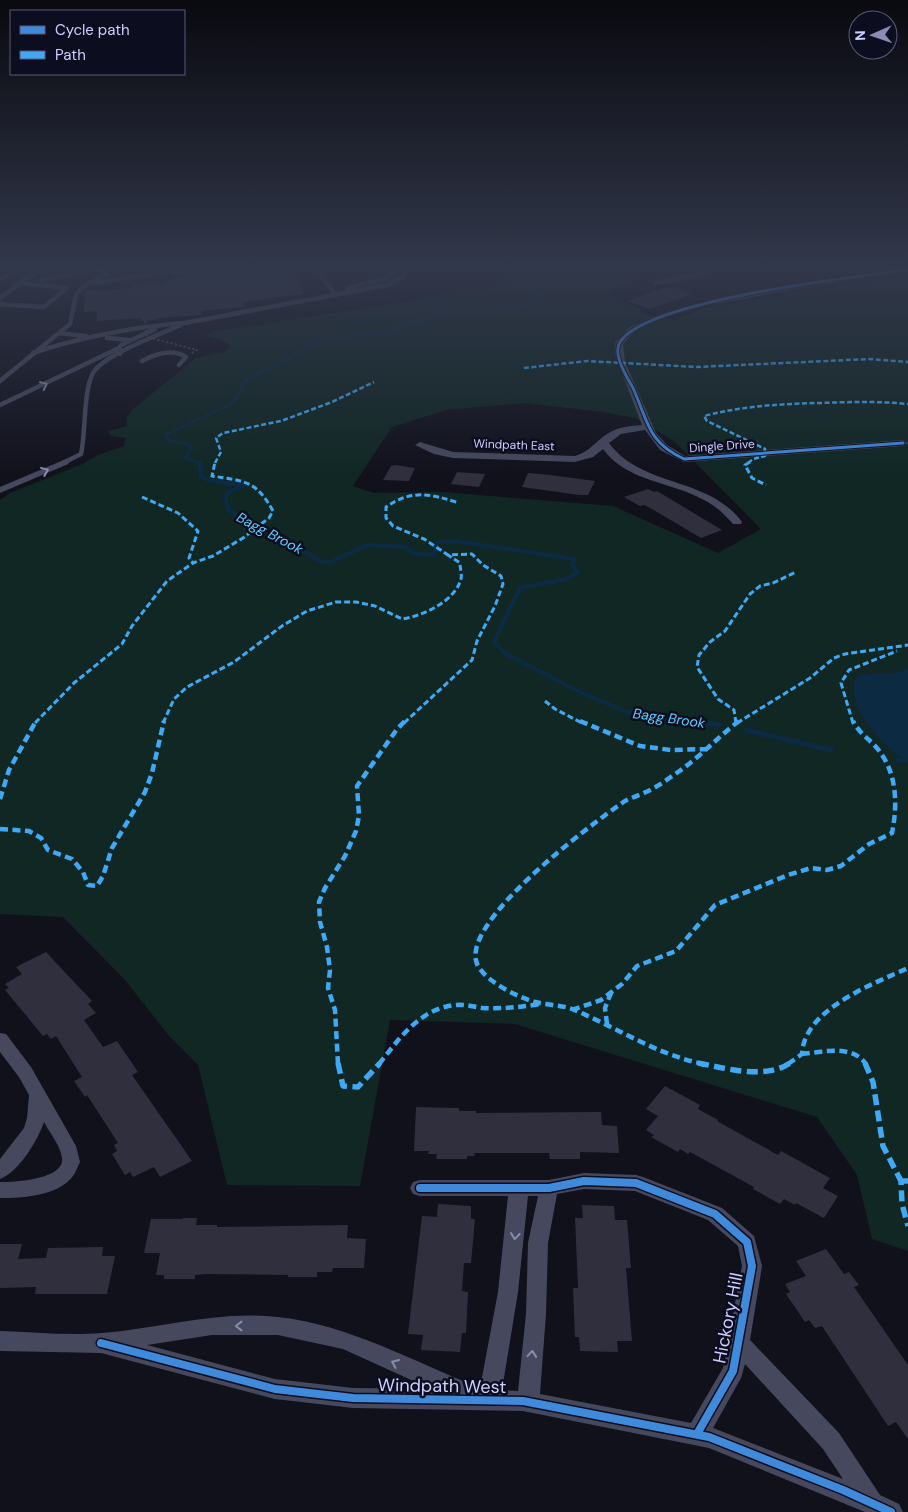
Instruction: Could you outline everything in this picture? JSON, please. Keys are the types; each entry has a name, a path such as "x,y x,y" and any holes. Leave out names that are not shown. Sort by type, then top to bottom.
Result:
{"street":[{"name":"Dingle Drive","path":"623,336 619,343 620,354 648,427 654,440 670,454 684,459 905,443"},
{"name":"Windpath East","path":"420,445 453,455 575,459 589,455 613,434 629,429 648,427"},
{"path":"604,443 609,454 620,463 704,495 725,506 737,522"},
{"path":"0,1039 35,1088 70,1150 71,1162 64,1174 53,1180 30,1188 0,1190"},
{"path":"0,1171 26,1140 34,1125 38,1105 35,1088"},
{"name":"Hickory Hill","path":"420,1188 549,1188 584,1181 636,1183 715,1214 747,1242 752,1266 733,1371 696,1434"},
{"path":"489,1401 508,1292 519,1187"},
{"path":"528,1402 536,1314 538,1243 549,1188"},
{"name":"Windpath West","path":"0,1341 100,1343 212,1326 278,1326 345,1340 447,1386 489,1401"},
{"name":"Hickory Hill","path":"739,1342 830,1441 882,1508"},
{"name":"Windpath West","path":"100,1343 275,1389 353,1398 528,1402 696,1434 727,1444 843,1490 882,1508"}],"lane":[{"path":"0,381 56,336"},
{"path":"81,336 130,340"},
{"path":"33,353 62,343 105,336"},
{"path":"0,405 119,348 140,336"},
{"path":"0,490 81,454 93,373 99,366 120,354 159,336"},
{"path":"119,348 120,354"},
{"path":"142,361 157,354 178,353 185,355 186,358 179,365"}],"path":[{"path":"147,336 198,350 192,353"}],"green space":[{"path":"206,336 908,336 908,1251 872,1239 857,1175 817,1117 515,1024 390,1020 360,1186 227,1185 198,1065 169,1036 125,980 63,917 0,914 0,500 10,493 80,465 98,455 124,446 126,438 111,436 108,431 127,426 127,417 133,409 196,358 225,352 231,346 222,340","holes":["525,403 603,412 635,418 674,441 761,529 718,553 613,506 442,492 373,493 353,486 392,427 446,410"]}],"water":[{"path":"908,668 908,763 888,747 869,726 861,714 854,689 856,677 901,671"}],"building":[{"path":"391,466 415,468 409,481 383,480"},
{"path":"457,472 485,474 479,487 451,484"},
{"path":"528,473 595,481 588,495 579,495 522,487"},
{"path":"648,489 654,492 657,491 722,530 701,538 652,509 644,505 640,506 624,497"},
{"path":"46,952 92,1001 88,1004 96,1013 84,1020 103,1047 117,1041 138,1072 132,1075 192,1161 160,1177 154,1167 133,1177 130,1172 125,1175 112,1154 117,1151 114,1145 118,1143 87,1095 85,1097 74,1081 82,1077 56,1036 51,1039 47,1034 43,1036 5,990 9,988 5,984 22,974 16,967"},
{"path":"665,1086 700,1105 698,1109 717,1121 778,1155 781,1151 830,1178 823,1188 838,1196 824,1218 796,1203 795,1205 784,1199 780,1204 753,1189 754,1187 690,1152 688,1154 680,1149 678,1152 651,1137 654,1135 646,1130 658,1116 646,1109"},
{"path":"416,1107 459,1108 459,1111 476,1111 476,1113 601,1112 602,1125 617,1126 619,1153 580,1152 580,1159 550,1159 549,1153 474,1153 475,1156 467,1156 467,1159 436,1159 437,1154 428,1154 429,1151 414,1151"},
{"path":"438,1204 471,1206 471,1219 475,1219 471,1263 464,1263 462,1291 468,1292 466,1333 462,1333 460,1352 421,1350 423,1335 408,1334 422,1216 437,1217"},
{"path":"582,1205 614,1206 615,1220 627,1220 631,1268 626,1268 632,1341 617,1341 618,1352 580,1351 579,1337 575,1337 573,1288 578,1288 575,1218 583,1218"},
{"path":"197,1218 196,1225 217,1225 217,1227 348,1225 347,1238 366,1239 364,1268 333,1268 332,1272 317,1272 317,1277 206,1274 195,1275 195,1279 164,1279 164,1275 156,1275 160,1253 144,1253 151,1219"},
{"path":"0,1244 22,1244 18,1259 46,1258 48,1248 103,1247 102,1256 115,1256 107,1294 35,1294 36,1287 0,1288"},
{"path":"826,1249 844,1274 849,1272 859,1285 854,1287 908,1365 908,1439 896,1422 888,1426 822,1326 815,1328 809,1320 805,1322 786,1294 790,1292 785,1284 806,1276 796,1261"}],"waterway":[{"name":"Bagg Brook","path":"200,463 185,458 192,449 188,444 170,441 165,435 233,403 246,380 297,353 322,337 351,336"},
{"name":"Bagg Brook","path":"196,462 200,463"},
{"name":"Bagg Brook","path":"200,463 201,477 211,481 245,485 228,492 225,498 228,509 245,522 277,535 322,562 331,562 367,545 405,547 415,554 434,555 437,542 455,541 574,559 572,565 578,572 566,579 520,588 494,642 506,654 578,691 627,712 702,723"},
{"name":"Bagg Brook","path":"693,721 719,725"},
{"name":"Bagg Brook","path":"746,730 831,750"},
{"name":"Bagg Brook","path":"897,761 908,759"}],"marked path":[{"path":"524,368 587,361 697,367 869,359 908,362"},
{"path":"0,799 9,770 37,719 74,683 122,644 132,626 167,581 193,563 213,556 243,538 269,518 273,511 263,495 254,486 237,479 212,476 214,464 221,452 216,438 223,433 281,421 332,402 374,382"},
{"path":"766,485 752,478 745,465 753,459 765,456 765,449 707,421 704,416 732,409 775,405 864,402 908,404"},
{"path":"459,503 421,494 404,497 386,507 386,518 393,526 424,539 448,555 472,554 483,565 501,576 503,584 495,606 477,641 472,660 397,729 357,786 359,816 356,831 345,856 325,888 319,902 320,922 327,947 330,970 328,988 335,1010 339,1072 343,1086 358,1087 411,1026 435,1010 456,1005 500,1008 540,1004"},
{"path":"142,497 178,513 198,531 189,558 193,563"},
{"path":"0,829 29,831 41,838 48,850 72,859 83,872 88,885 97,886 103,876 112,848 145,792 152,773 165,716 180,692 195,682 227,667 290,620 316,607 346,601 366,603 391,616 402,619 428,611 446,599 453,592 461,578 460,563 448,555"},
{"path":"736,723 734,710 718,699 697,667 699,655 710,642 725,631 750,594 760,586 773,583 796,572"},
{"path":"908,645 845,654 834,658 810,678 738,722 679,772 647,792 624,802 537,869 510,896 482,933 476,953 478,966 491,979 511,993 536,1002 569,1008 603,1022 651,1047 694,1062 736,1070 764,1071 785,1066 802,1054 804,1041 812,1027 836,1005 865,988 908,968"},
{"path":"572,1010 601,1000 622,984 637,966 676,951 715,905 788,875 811,868 827,870 841,866 869,844 892,833 895,810 892,776 882,755 856,728 848,709 841,683 849,670 897,651"},
{"path":"545,701 555,709 585,724 640,746 671,750 706,749"},
{"path":"607,1024 605,1008 611,993"},
{"path":"802,1054 831,1051 846,1052 859,1056 865,1062 873,1082 881,1140 890,1162 901,1181"},
{"path":"908,1181 901,1181 902,1204 908,1226"}],"cycle path":[{"path":"626,336 619,343 619,355 651,433 663,448 684,459 903,443"},
{"path":"420,1188 549,1188 584,1181 636,1183 715,1214 747,1242 752,1266 733,1371 697,1434"},
{"path":"101,1343 275,1389 353,1398 523,1401 709,1437 843,1490 891,1512"}]}
